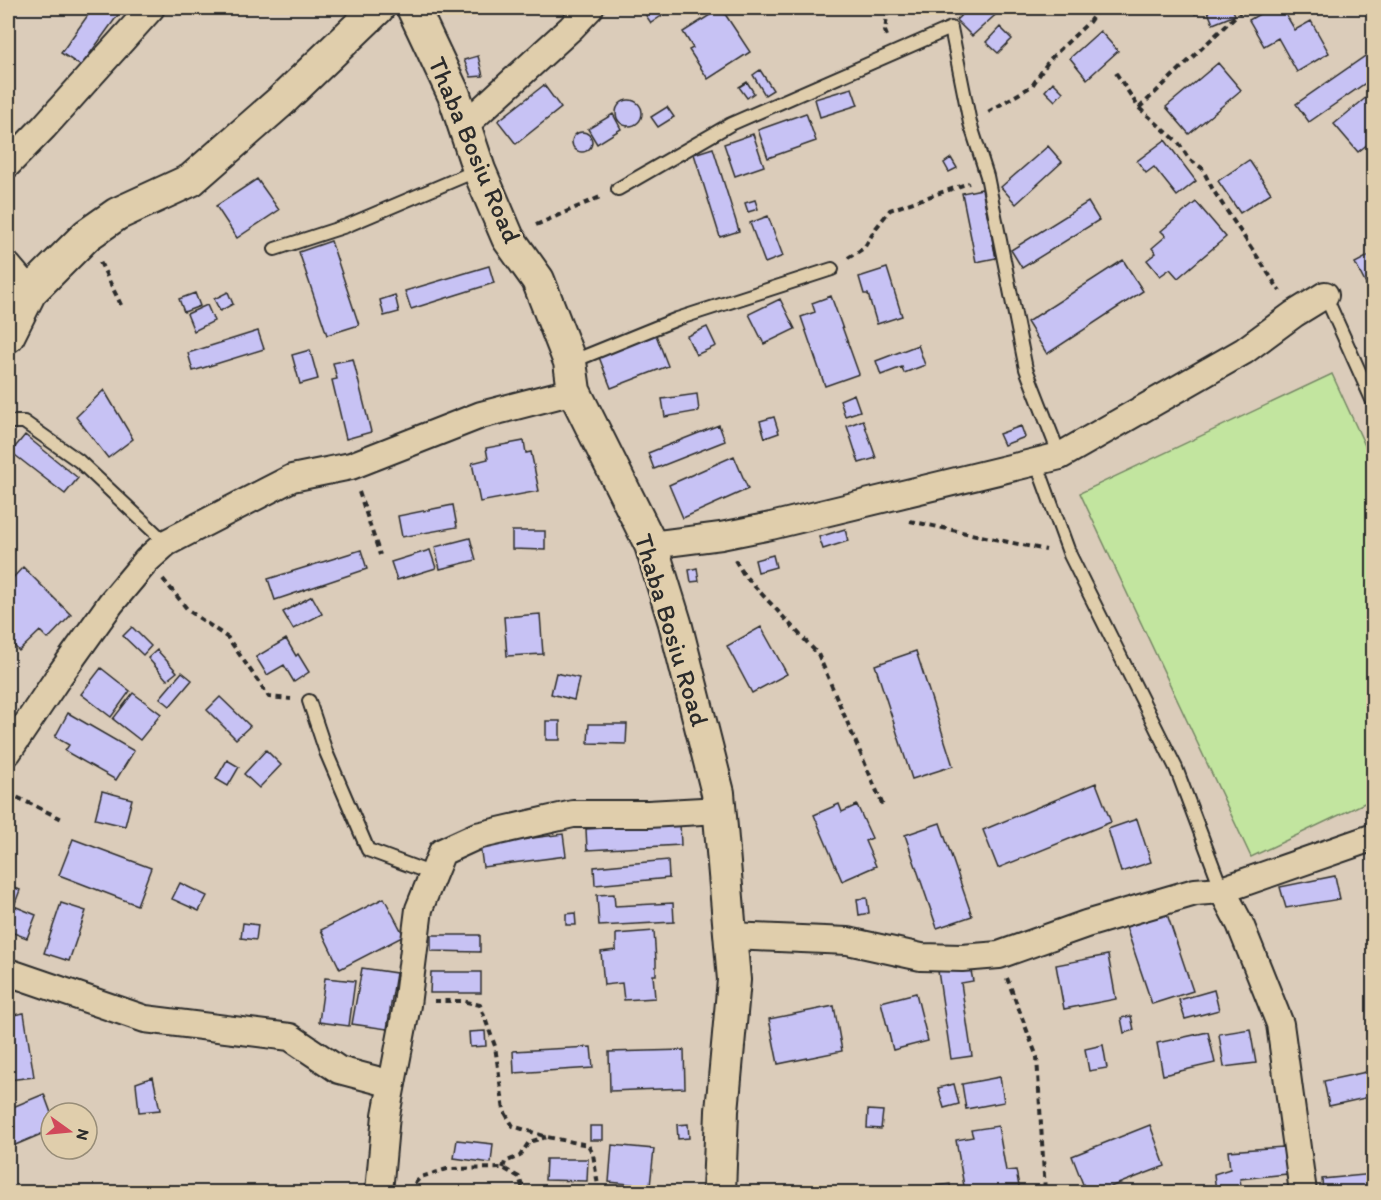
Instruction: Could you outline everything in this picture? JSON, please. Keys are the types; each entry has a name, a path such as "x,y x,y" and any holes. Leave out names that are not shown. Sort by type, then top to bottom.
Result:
{"street":[{"path":"8,164 151,8"},
{"path":"8,336 30,292 87,235 117,214 191,180 280,102 378,8"},
{"name":"Thaba Bosiu Road","path":"413,8 454,95 479,170 508,238 538,280 572,377 651,545 675,623 718,793 734,980 722,1111 719,1192"},
{"path":"465,125 590,8"},
{"path":"8,266 30,292"},
{"path":"651,545 721,536 861,505 1048,459 1244,351 1294,314 1325,295"},
{"path":"8,753 91,630 156,551 292,478 351,466 572,377"},
{"path":"379,1192 386,1115 407,1005 419,909 442,852 477,836 573,814 648,814 720,810"},
{"path":"730,936 848,941 921,957 962,958 999,955 1086,924 1186,894 1222,890 1374,837"},
{"path":"1222,890 1240,924 1280,1024 1303,1192"},
{"path":"8,972 145,1018 290,1037 339,1070 392,1084"}],"lane":[{"path":"618,189 731,124 951,28 970,123 987,176 1026,369 1070,555 1176,768 1222,890"},
{"path":"275,249 346,226 479,170"},
{"path":"572,377 677,319 832,268"},
{"path":"1325,295 1374,404"},
{"path":"8,422 24,422 79,461 156,551"},
{"path":"309,701 326,752 368,850 433,874"}],"path":[{"path":"970,123 1032,86 1050,59 1089,22 1099,8"},
{"path":"1139,108 1244,8"},
{"path":"1116,73 1139,108 1178,142 1189,159 1202,168 1213,190 1294,314"},
{"path":"832,268 864,248 890,210 987,176"},
{"path":"508,238 618,189"},
{"path":"87,235 123,307"},
{"path":"351,466 381,555"},
{"path":"861,505 903,519 1070,555"},
{"path":"721,536 744,575 818,654 884,808"},
{"path":"156,551 188,610 228,638 269,697 309,701"},
{"path":"8,793 62,819"},
{"path":"999,955 1037,1057 1045,1192"},
{"path":"407,1005 427,1001 462,1001 480,1005 495,1046 504,1111 513,1126 547,1137 588,1145 593,1154 599,1192"},
{"path":"503,1168 506,1162 520,1156 529,1142 547,1137"},
{"path":"405,1192 421,1177 447,1169 503,1168 519,1178 524,1192"}],"green space":[{"path":"1332,374 1373,463 1373,799 1251,857 1080,493"}],"building":[{"path":"93,8 123,8 81,66 61,53"},
{"path":"641,8 673,8 651,23"},
{"path":"721,8 750,52 708,79 689,50 693,48 683,32"},
{"path":"969,8 1003,8 972,36 956,20"},
{"path":"1193,8 1232,8 1235,15 1213,24 1207,9 1195,14"},
{"path":"1270,8 1282,8 1295,30 1311,21 1329,53 1297,72 1278,38 1264,46 1249,20"},
{"path":"1000,27 1012,39 998,53 986,42"},
{"path":"1100,31 1118,51 1087,79 1070,58"},
{"path":"1374,50 1374,77 1309,122 1296,104"},
{"path":"478,56 483,76 471,77 464,60"},
{"path":"1218,63 1241,90 1189,134 1166,107"},
{"path":"760,70 773,90 765,95 753,75"},
{"path":"747,82 754,93 747,98 739,87"},
{"path":"1053,82 1063,92 1055,101 1045,91"},
{"path":"544,85 561,108 516,144 498,121"},
{"path":"852,88 858,105 820,117 815,99"},
{"path":"1374,91 1374,139 1358,152 1334,124"},
{"path":"629,100 638,104 642,113 638,122 629,126 620,122 616,113 620,104"},
{"path":"667,107 674,117 658,127 651,117"},
{"path":"806,113 816,141 768,158 758,130"},
{"path":"613,114 621,129 597,144 588,129"},
{"path":"582,132 589,135 592,142 589,149 582,152 575,149 572,142 575,135"},
{"path":"753,134 764,166 735,176 724,144"},
{"path":"1165,140 1196,181 1177,196 1154,167 1146,173 1137,161"},
{"path":"1048,146 1062,162 1016,204 1001,187"},
{"path":"713,148 739,231 720,237 694,154"},
{"path":"951,158 957,168 949,172 944,163"},
{"path":"1249,160 1271,193 1240,213 1218,181"},
{"path":"257,179 279,210 237,238 216,206"},
{"path":"982,189 996,258 976,262 962,193"},
{"path":"755,200 758,209 748,212 745,203"},
{"path":"1088,202 1099,220 1022,268 1011,250"},
{"path":"1196,202 1226,237 1178,278 1170,269 1160,276 1147,260 1156,253 1152,248 1166,236 1161,231"},
{"path":"768,216 783,256 765,263 750,223"},
{"path":"331,241 359,325 327,335 299,252"},
{"path":"1374,253 1374,298 1373,298 1355,263"},
{"path":"1123,260 1143,291 1047,354 1027,322"},
{"path":"489,266 494,283 411,309 405,291"},
{"path":"887,268 902,316 877,324 868,294 864,294 859,277"},
{"path":"228,292 233,304 220,311 214,299"},
{"path":"195,293 200,306 184,312 179,299"},
{"path":"395,295 399,312 384,316 380,300"},
{"path":"831,296 859,374 825,386 801,317 815,312 812,303"},
{"path":"780,299 795,329 764,344 749,314"},
{"path":"207,305 214,321 194,331 187,314"},
{"path":"707,327 716,346 696,355 687,336"},
{"path":"258,331 264,349 193,371 188,353"},
{"path":"656,335 668,366 611,388 599,357"},
{"path":"918,345 925,365 904,373 902,367 881,375 876,361"},
{"path":"310,350 318,379 300,384 292,355"},
{"path":"353,359 371,432 346,439 332,380 337,379 333,363"},
{"path":"104,390 133,439 108,458 76,417"},
{"path":"697,394 699,411 665,417 662,399"},
{"path":"854,394 860,411 845,416 840,400"},
{"path":"774,417 779,433 765,438 760,421"},
{"path":"863,420 876,458 859,463 847,426"},
{"path":"719,425 725,441 654,469 648,453"},
{"path":"1021,426 1025,437 1004,445 999,434"},
{"path":"25,435 78,478 65,494 11,452"},
{"path":"524,441 526,453 531,452 539,491 480,502 472,463 488,459 486,448"},
{"path":"734,456 748,489 683,518 669,485"},
{"path":"453,505 457,527 402,537 398,516"},
{"path":"845,529 848,541 823,549 819,537"},
{"path":"512,531 545,531 545,550 512,549"},
{"path":"470,538 476,560 440,569 435,547"},
{"path":"361,550 367,569 275,600 268,579"},
{"path":"430,550 436,568 397,580 391,562"},
{"path":"773,555 776,567 758,572 755,560"},
{"path":"23,567 71,615 48,639 40,631 19,651 8,639 10,625 8,606 11,602 8,598 8,583"},
{"path":"697,568 699,581 691,582 689,570"},
{"path":"312,596 322,614 293,629 283,612"},
{"path":"540,614 543,654 507,656 504,617"},
{"path":"132,627 151,646 143,655 123,636"},
{"path":"761,627 787,674 752,693 727,646"},
{"path":"286,639 309,672 294,682 284,665 267,675 256,657"},
{"path":"157,650 177,672 167,680 148,658"},
{"path":"916,651 953,766 912,779 875,665"},
{"path":"101,668 130,691 111,717 81,694"},
{"path":"182,672 192,680 170,706 160,698"},
{"path":"556,673 579,678 574,700 551,694"},
{"path":"133,693 161,714 140,740 113,719"},
{"path":"220,697 250,726 236,739 207,710"},
{"path":"68,713 134,751 116,780 65,751 69,745 55,737"},
{"path":"546,721 560,721 560,740 546,740"},
{"path":"589,724 627,724 626,744 588,743"},
{"path":"266,750 281,765 259,788 244,774"},
{"path":"227,760 239,767 228,786 216,779"},
{"path":"1096,783 1111,822 998,868 983,830"},
{"path":"102,791 132,799 125,826 95,819"},
{"path":"839,804 842,812 857,805 872,838 865,841 876,866 842,881 814,815"},
{"path":"1137,819 1151,862 1121,872 1108,829"},
{"path":"940,823 972,916 937,928 905,835"},
{"path":"680,824 681,845 587,850 586,829"},
{"path":"563,834 566,856 483,867 480,845"},
{"path":"73,839 151,868 137,905 59,875"},
{"path":"668,860 669,878 595,885 594,867"},
{"path":"1335,876 1340,899 1286,908 1280,887"},
{"path":"180,883 207,896 199,911 172,899"},
{"path":"8,885 20,890 14,906 36,915 27,938 8,931"},
{"path":"614,894 615,906 673,903 674,922 599,926 597,895"},
{"path":"384,898 404,936 340,969 321,930"},
{"path":"867,898 869,913 859,915 857,899"},
{"path":"61,903 86,911 69,961 44,953"},
{"path":"575,913 576,925 566,925 566,914"},
{"path":"1167,914 1193,991 1152,1004 1126,927"},
{"path":"243,923 258,925 256,940 241,938"},
{"path":"654,931 655,998 624,1000 622,983 604,985 601,952 616,950 616,934"},
{"path":"431,935 480,935 480,952 431,951"},
{"path":"1108,955 1116,999 1064,1009 1056,965"},
{"path":"970,966 973,981 961,983 972,1056 951,1059 938,971"},
{"path":"362,968 396,973 387,1029 352,1024"},
{"path":"431,972 481,972 481,993 430,993"},
{"path":"325,978 355,981 349,1026 319,1022"},
{"path":"1214,990 1219,1010 1185,1019 1179,1000"},
{"path":"916,993 928,1041 893,1050 881,1002"},
{"path":"834,1006 842,1051 778,1064 769,1019"},
{"path":"24,1013 34,1077 8,1080 8,1016"},
{"path":"1131,1016 1134,1030 1124,1033 1121,1018"},
{"path":"1250,1029 1256,1063 1224,1067 1219,1034"},
{"path":"485,1031 486,1046 470,1047 469,1032"},
{"path":"1208,1032 1215,1063 1163,1075 1157,1043"},
{"path":"1103,1045 1107,1068 1089,1071 1085,1049"},
{"path":"591,1047 593,1068 514,1073 513,1051"},
{"path":"684,1050 685,1088 610,1091 609,1052"},
{"path":"1371,1071 1374,1096 1329,1106 1324,1081"},
{"path":"153,1077 160,1110 139,1112 136,1083"},
{"path":"1000,1077 1004,1102 966,1109 962,1084"},
{"path":"954,1084 959,1104 944,1108 938,1088"},
{"path":"44,1094 47,1101 39,1101 39,1135 8,1148 8,1109"},
{"path":"868,1110 883,1111 881,1129 867,1128"},
{"path":"688,1124 689,1138 678,1139 677,1125"},
{"path":"1150,1125 1165,1166 1097,1192 1086,1192 1072,1156"},
{"path":"590,1126 603,1126 603,1140 590,1140"},
{"path":"998,1126 1006,1171 1016,1170 1020,1192 965,1192 956,1140 973,1137 971,1130"},
{"path":"457,1140 493,1144 491,1163 454,1158"},
{"path":"612,1145 654,1149 650,1186 609,1182"},
{"path":"1283,1147 1287,1174 1240,1179 1242,1192 1216,1192 1214,1174 1230,1169 1228,1151"},
{"path":"546,1159 588,1159 587,1181 545,1180"},
{"path":"1374,1174 1374,1192 1323,1192 1322,1179"},
{"path":"950,1184 951,1192 929,1192 929,1187"}]}
